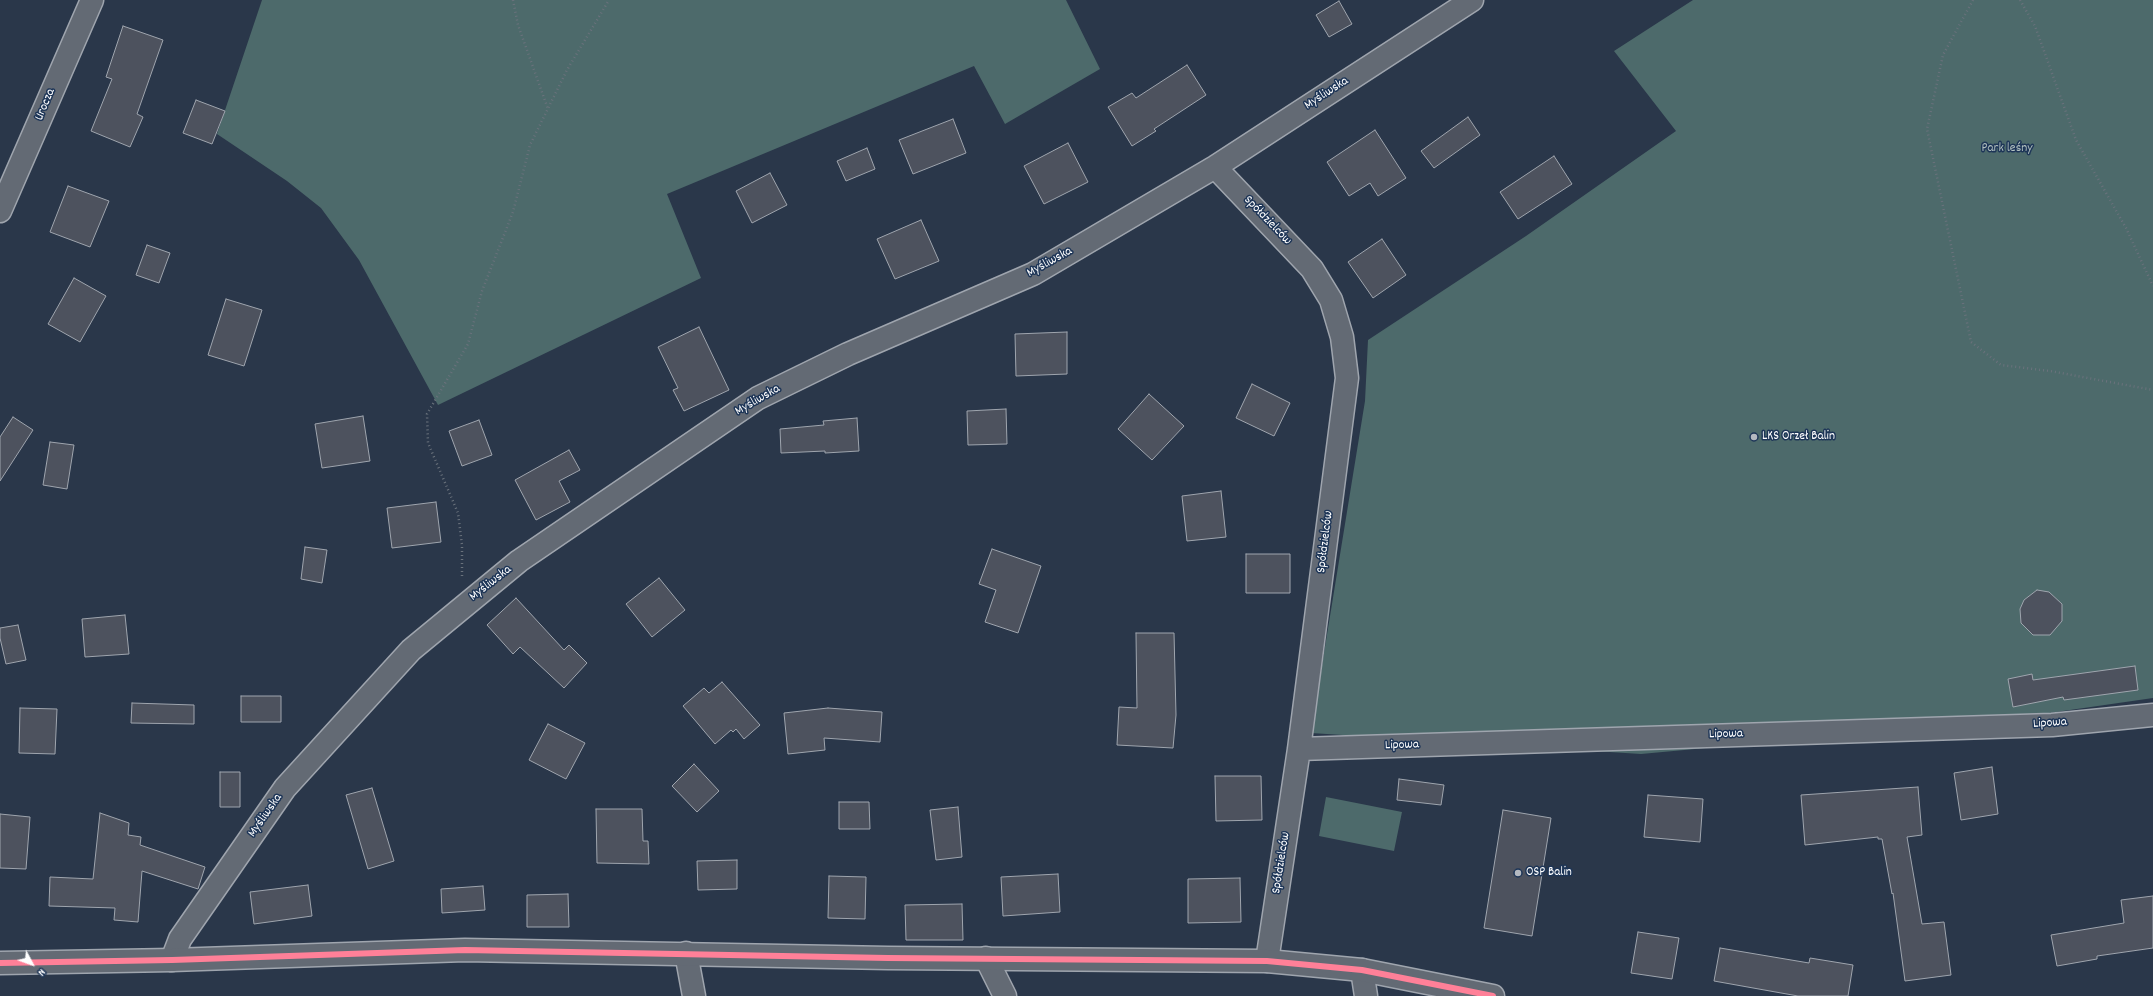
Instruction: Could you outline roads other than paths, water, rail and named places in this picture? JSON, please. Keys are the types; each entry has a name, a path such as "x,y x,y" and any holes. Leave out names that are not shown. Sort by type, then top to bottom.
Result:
{"street":[{"name":"Urocza","path":"0,211 92,0"},
{"name":"Myśliwska","path":"172,960 180,939 285,788 411,650 519,562 758,398 848,354 1033,274 1214,167 1472,0"},
{"name":"Spółdzielców","path":"1214,167 1312,269 1331,300 1342,336 1347,378 1299,749 1267,961"},
{"name":"Lipowa","path":"1299,749 2052,725 2153,715"},
{"path":"0,963 172,960 465,950 1267,961 1362,970 1493,996"},
{"path":"686,953 694,996"},
{"path":"986,958 1005,996"},
{"path":"1362,970 1366,996"}],"place":[{"name":"LKS Orzeł Balin","path":"1754,437"},
{"name":"OSP Balin","path":"1518,873"}],"park label":[{"name":"Park leśny","path":"2007,149"}]}
